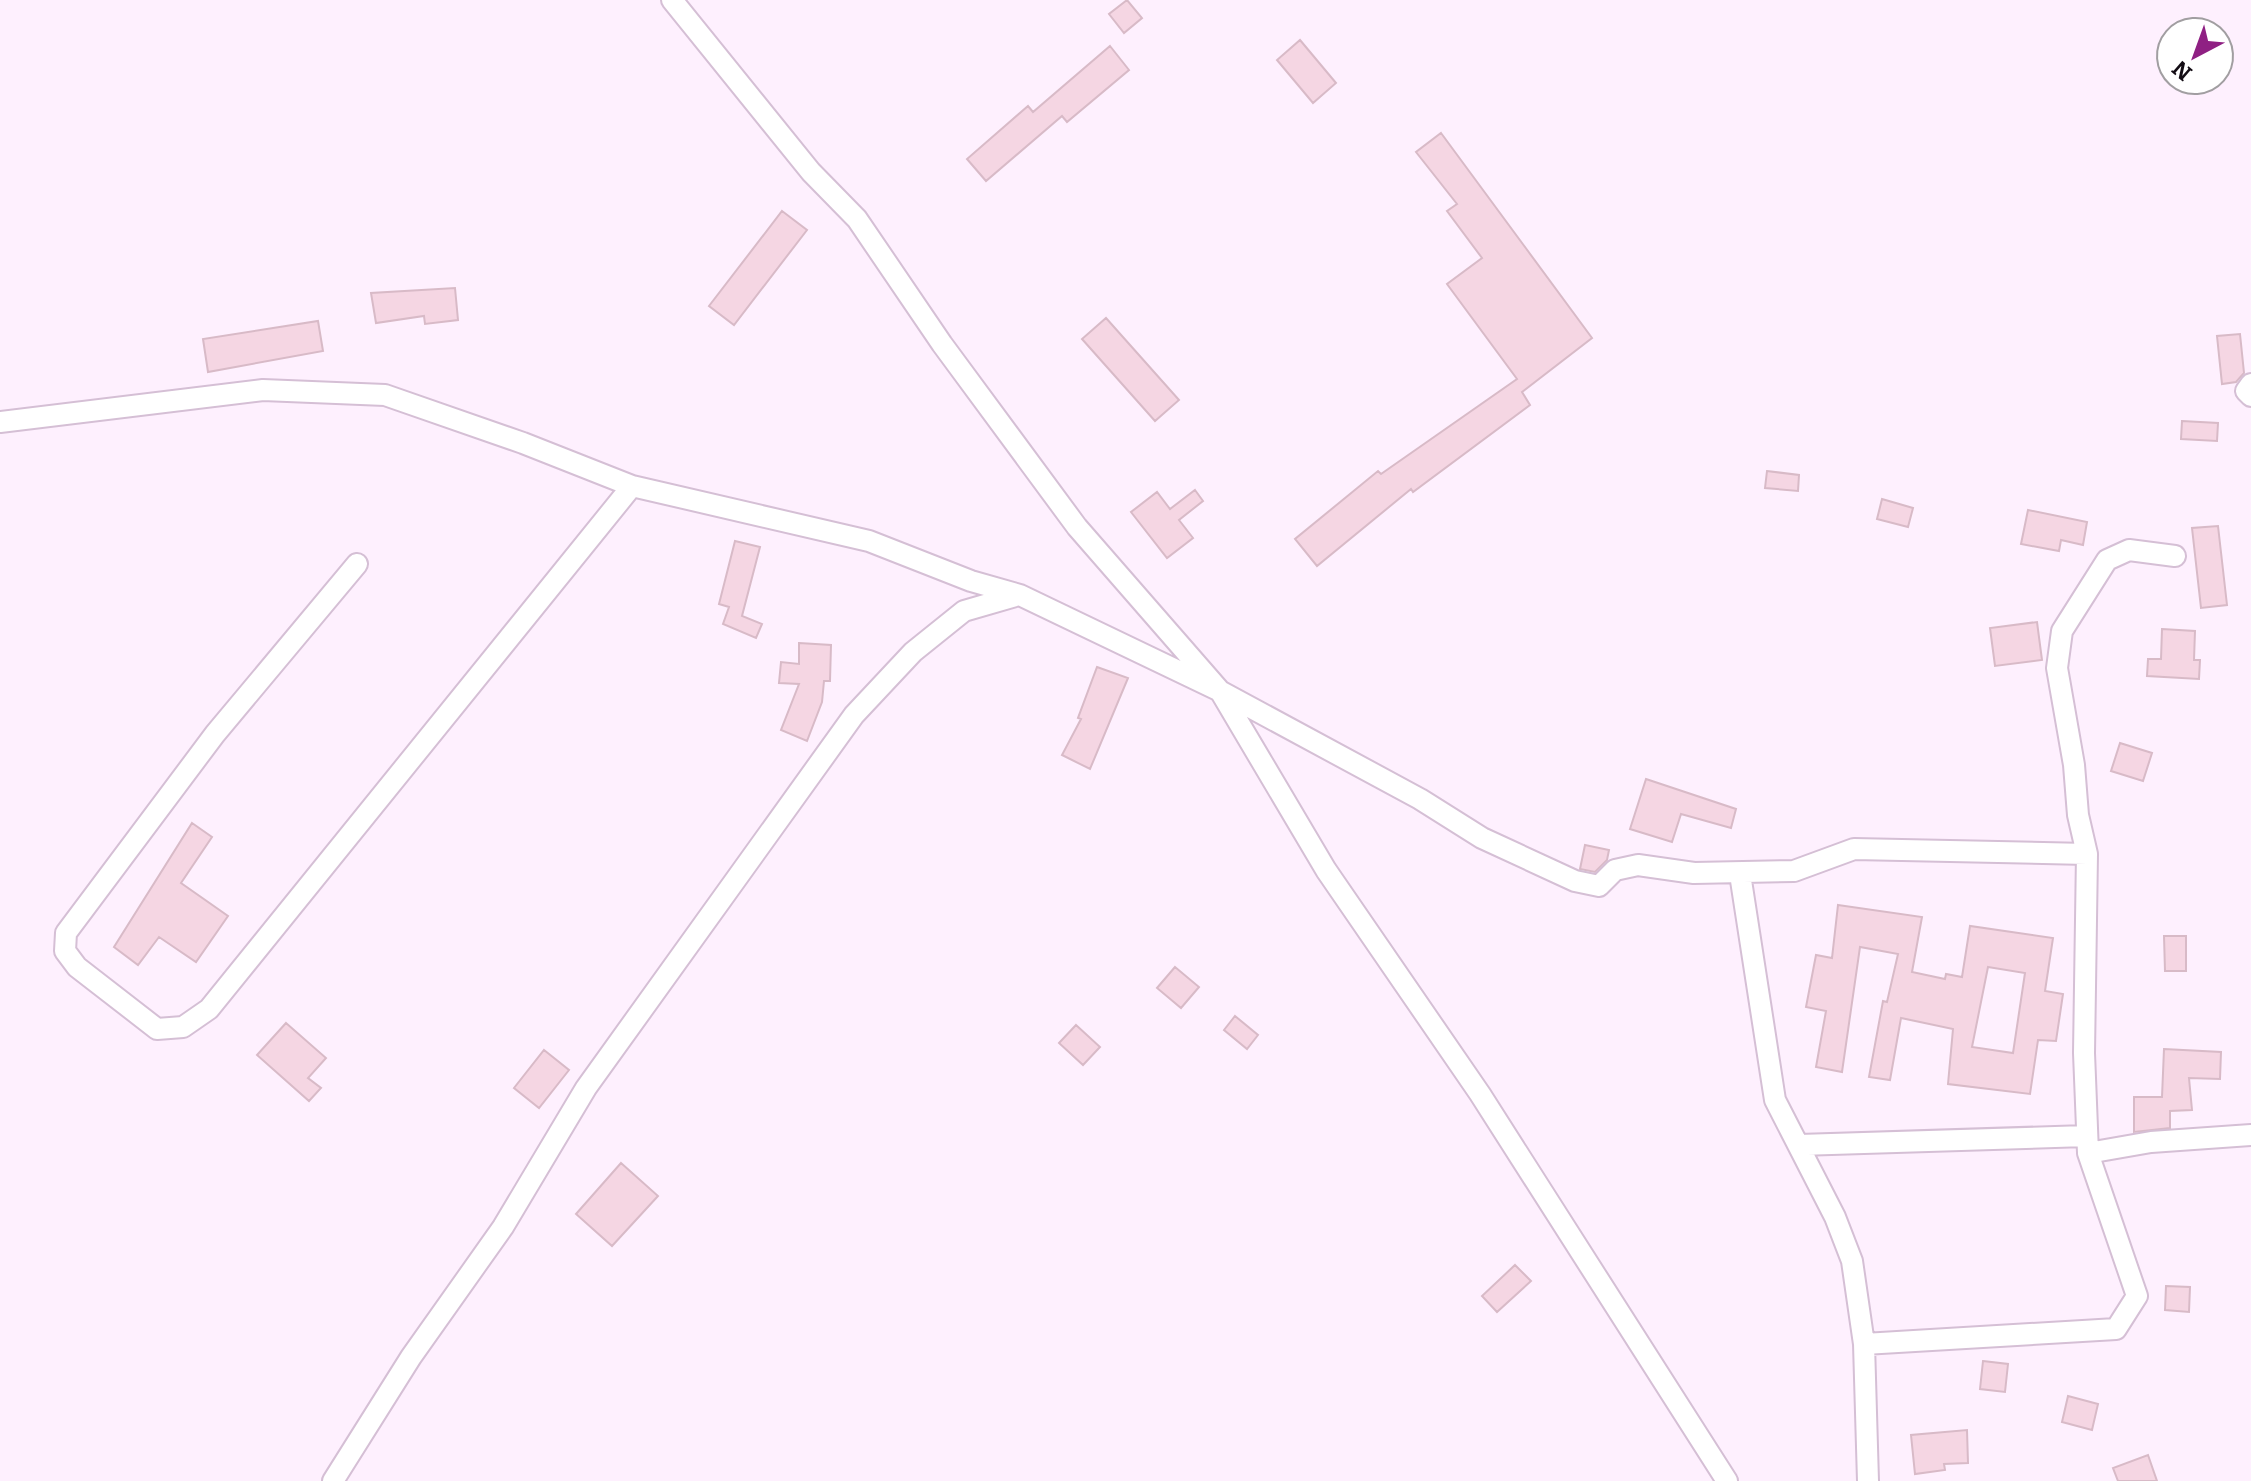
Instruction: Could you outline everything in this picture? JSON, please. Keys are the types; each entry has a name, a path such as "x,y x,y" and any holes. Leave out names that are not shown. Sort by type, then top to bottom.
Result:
{"street":[{"path":"672,0 811,172 857,219 942,344 1077,527 1220,691 1326,870 1480,1094 1727,1481"},
{"path":"2251,384 2246,391 2251,396"},
{"path":"0,422 263,390 385,395 523,443 632,486 869,541 971,581 1020,595 1220,691 1420,799 1482,838 1575,881 1599,886 1615,870 1638,865 1740,874 1794,871 1854,849 2087,854"},
{"path":"357,564 215,734 66,933 65,951 77,967 157,1029 183,1027 209,1009 632,486"},
{"path":"1864,1344 2116,1329 2137,1296 2087,1144 2087,854 2057,668 2062,631 2107,560 2129,550 2175,556"},
{"path":"964,611 971,581"},
{"path":"333,1481 411,1357 503,1227 586,1088 854,715 913,652 964,611 1020,595"},
{"path":"1740,874 1775,1100 1835,1217 1852,1261 1864,1344 1868,1481"},
{"path":"1799,1145 2087,1144 2251,1135"}],"building":[{"path":"1127,0 1142,18 1124,33 1109,14"},
{"path":"1300,40 1336,83 1313,103 1277,60"},
{"path":"1110,46 1129,70 1067,122 1062,116 986,181 967,159 1028,106 1033,112"},
{"path":"1441,133 1592,338 1522,392 1530,405 1413,492 1411,489 1317,566 1295,539 1378,471 1381,474 1517,379 1447,284 1482,258 1447,211 1457,204 1416,152"},
{"path":"782,211 807,230 734,325 709,306"},
{"path":"455,288 458,320 425,324 424,316 376,323 371,293"},
{"path":"1106,318 1179,400 1155,421 1082,339"},
{"path":"318,321 323,351 208,372 203,339"},
{"path":"2240,334 2244,373 2236,382 2222,384 2217,336"},
{"path":"2182,421 2218,423 2217,441 2181,439"},
{"path":"1767,471 1799,475 1798,491 1765,488"},
{"path":"1195,490 1203,501 1179,520 1193,538 1167,558 1131,512 1157,492 1170,509"},
{"path":"1882,499 1913,508 1908,527 1877,519"},
{"path":"2028,510 2087,522 2083,545 2061,540 2059,551 2021,544"},
{"path":"2218,526 2227,605 2201,608 2192,528"},
{"path":"735,541 760,547 742,616 762,624 756,638 723,624 729,607 719,604"},
{"path":"2037,622 2042,660 1995,666 1990,628"},
{"path":"2162,629 2195,631 2194,660 2200,660 2199,679 2147,676 2148,659 2161,659"},
{"path":"799,643 831,645 830,681 824,681 822,702 807,741 781,730 799,684 779,683 781,662 799,664"},
{"path":"1097,667 1128,678 1090,769 1062,755 1081,719 1078,718"},
{"path":"2120,743 2152,753 2143,781 2111,771"},
{"path":"1646,779 1736,809 1731,828 1681,814 1672,842 1630,829"},
{"path":"192,823 212,837 181,883 228,916 196,962 159,937 138,965 114,947"},
{"path":"1585,845 1609,850 1607,860 1595,872 1580,869"},
{"path":"1838,905 1922,917 1912,972 1945,979 1946,974 1962,977 1970,926 2053,938 2045,991 2063,994 2056,1041 2038,1040 2030,1094 1948,1084 1953,1029 1901,1018 1890,1080 1869,1077 1883,1001 1887,1002 1898,954 1860,947 1842,1072 1816,1067 1826,1011 1806,1007 1816,955 1832,958","holes":["1988,967 2025,973 2013,1053 1972,1047"]},
{"path":"2164,936 2186,936 2186,971 2165,971"},
{"path":"1175,967 1199,987 1181,1008 1157,988"},
{"path":"1235,1016 1258,1035 1247,1049 1224,1030"},
{"path":"286,1023 326,1058 308,1078 321,1088 309,1101 257,1055"},
{"path":"1076,1025 1100,1047 1083,1065 1059,1043"},
{"path":"2164,1049 2221,1052 2220,1079 2189,1078 2192,1110 2170,1111 2170,1128 2134,1132 2134,1097 2162,1097"},
{"path":"544,1050 569,1070 539,1108 514,1088"},
{"path":"621,1163 658,1196 612,1246 576,1214"},
{"path":"1515,1265 1531,1281 1497,1312 1482,1296"},
{"path":"2166,1286 2190,1287 2189,1312 2165,1310"},
{"path":"1983,1361 2008,1364 2005,1392 1980,1389"},
{"path":"2068,1396 2098,1404 2092,1430 2062,1422"},
{"path":"1967,1430 1968,1463 1944,1464 1945,1470 1915,1474 1911,1435"},
{"path":"2148,1455 2157,1481 2118,1481 2113,1468"}]}
